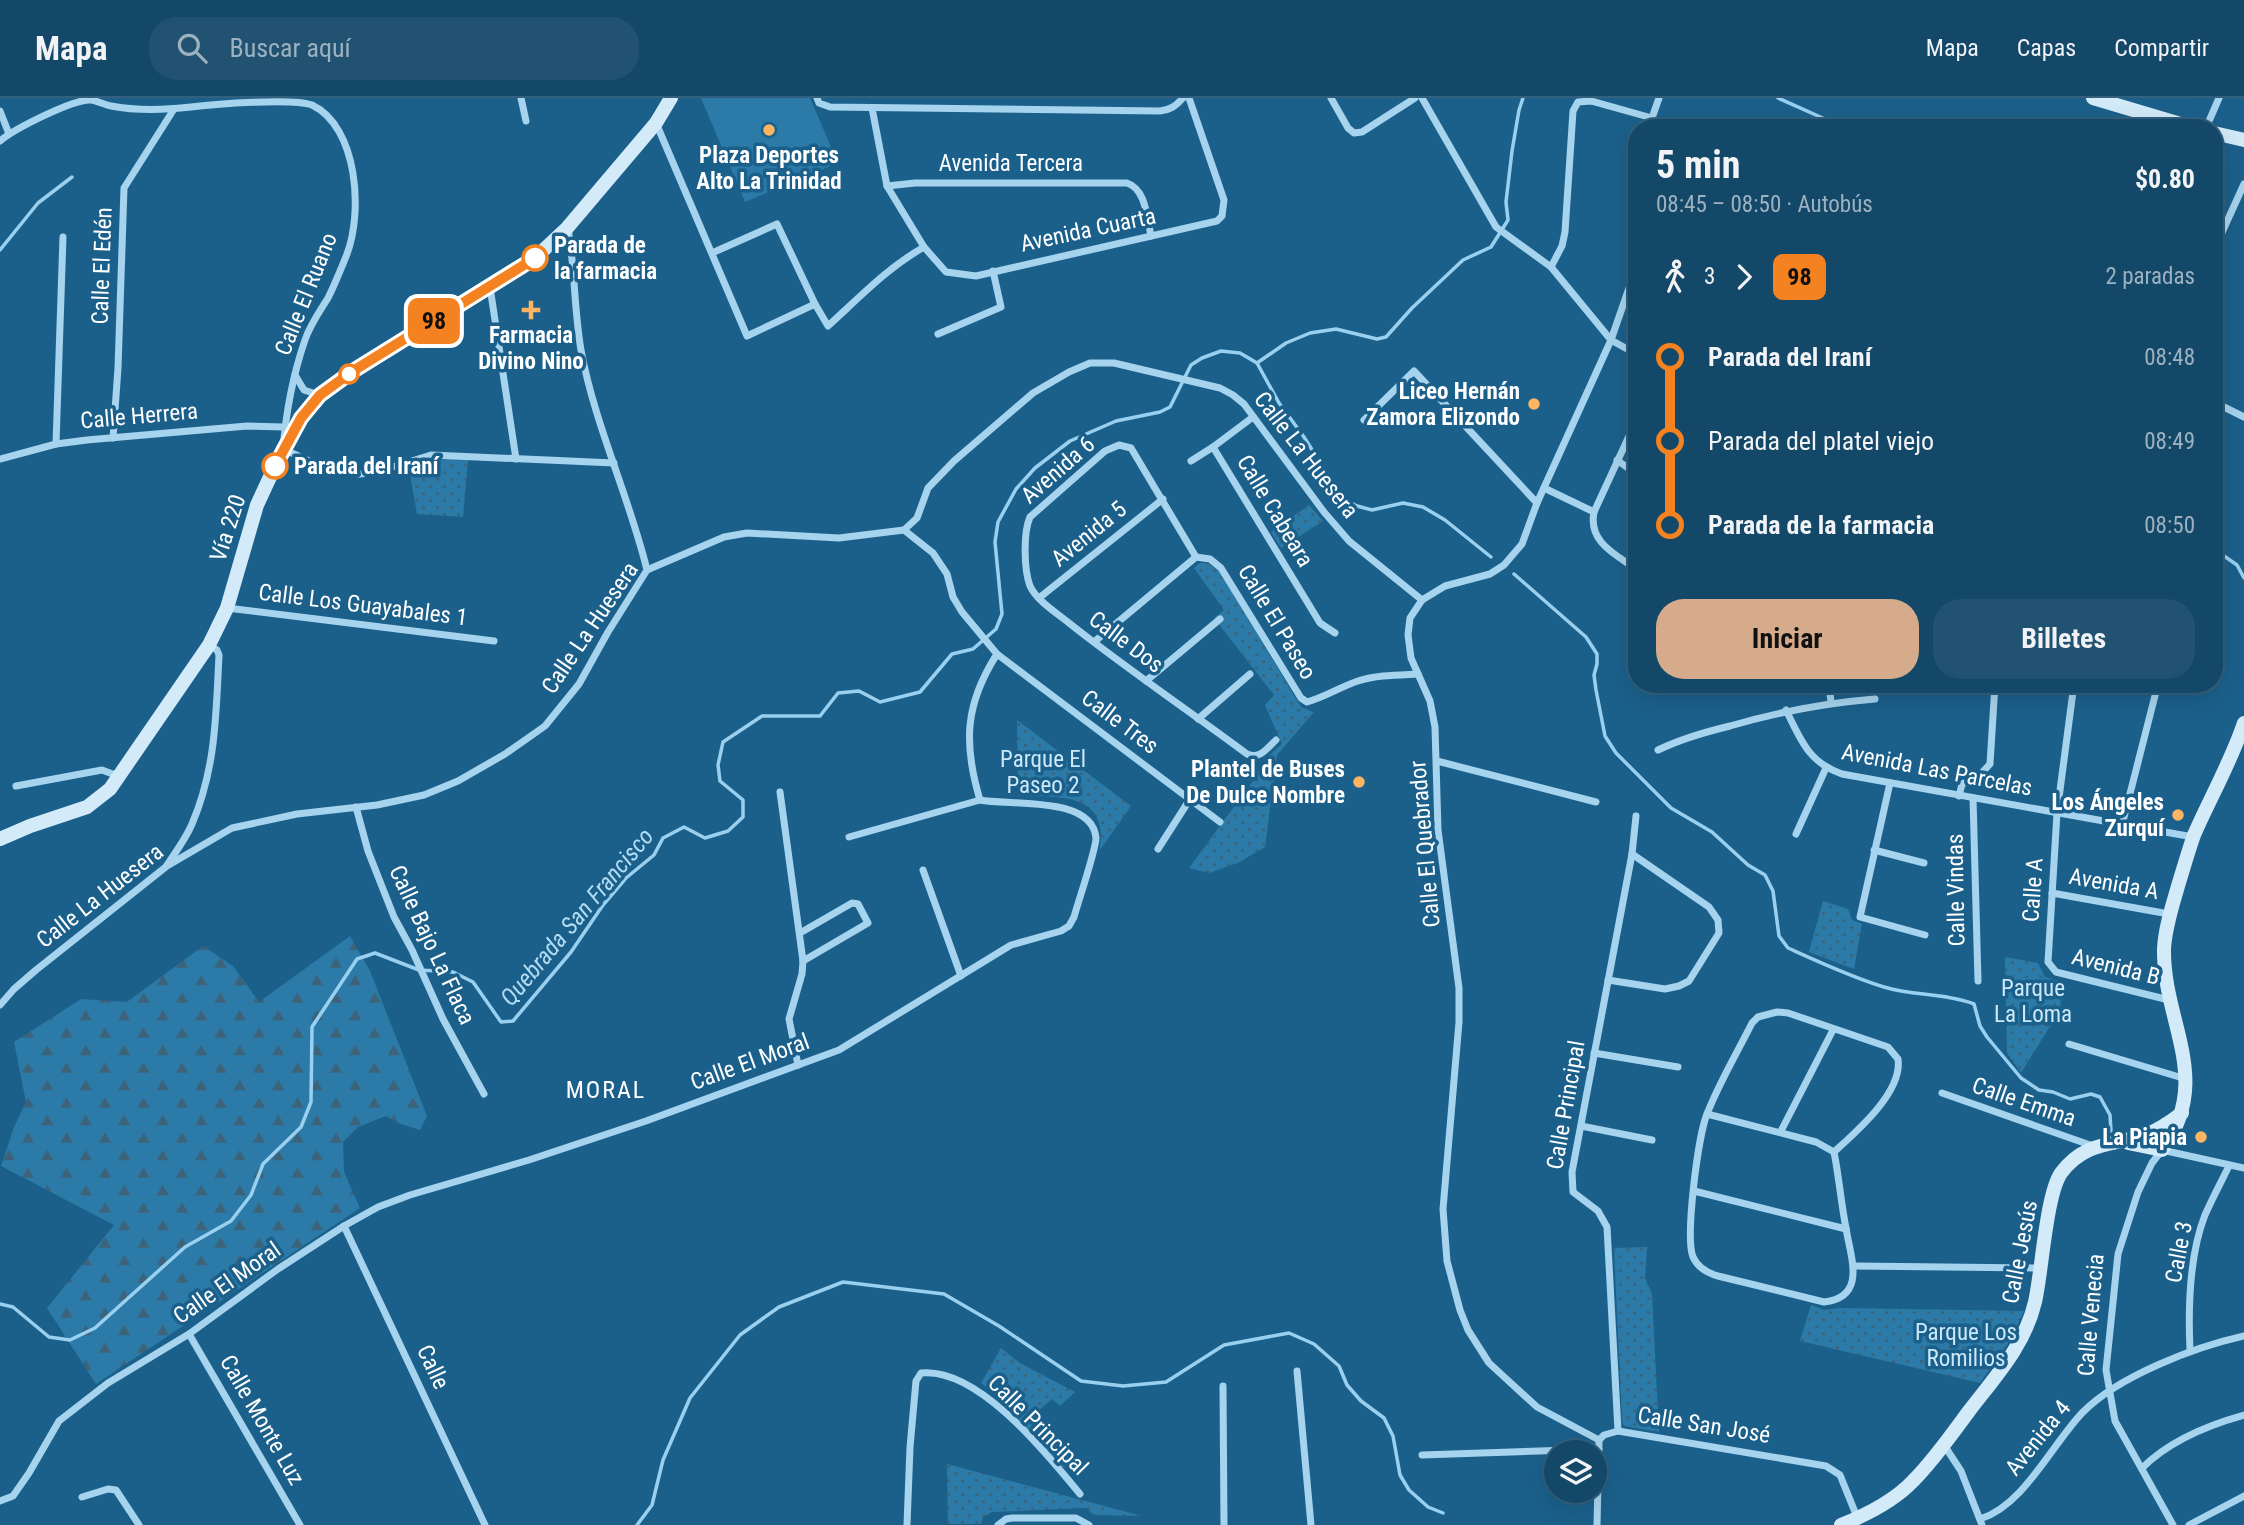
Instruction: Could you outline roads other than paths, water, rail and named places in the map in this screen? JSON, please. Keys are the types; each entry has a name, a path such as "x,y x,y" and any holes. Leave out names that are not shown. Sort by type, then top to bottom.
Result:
{"street":[{"path":"0,141 46,115 89,99 131,109 174,109 217,101 297,101 311,104 318,98"},
{"path":"521,98 526,121"},
{"name":"Vía 220","path":"0,839 87,807 110,789 209,645 227,608 257,505 283,449 301,418 320,395 353,371 535,258 567,228 656,123 671,98"},
{"path":"818,101 830,107 1167,111 1183,98"},
{"name":"Avenida Cuarta","path":"924,247 946,272 976,276 1217,221 1222,216 1224,200 1189,98"},
{"path":"1331,98 1353,133 1362,132 1415,98"},
{"path":"1422,98 1496,227 1551,267 1611,340 1628,350"},
{"path":"1551,267 1562,246 1565,232 1573,111 1578,103 1591,101 1652,118 1659,98"},
{"path":"2092,98 2163,119"},
{"path":"2210,119 2219,98"},
{"name":"Calle El Ruano","path":"283,449 284,427 306,337 328,297 348,251 355,213 354,181 346,147 336,126 325,113 311,104"},
{"path":"712,253 778,224 828,326 884,274 924,247 887,186 872,108"},
{"name":"Calle El Edén","path":"113,438 124,188 174,109"},
{"path":"0,111 9,134"},
{"path":"656,123 747,336 815,303"},
{"path":"2223,135 2244,140"},
{"name":"Avenida Tercera","path":"887,186 942,183 1127,183 1134,185 1141,195 1151,236"},
{"path":"2223,230 2244,184"},
{"path":"567,228 581,349 599,422 636,527 647,570"},
{"path":"56,444 64,237"},
{"path":"938,334 1001,307 993,271"},
{"path":"490,286 516,459"},
{"path":"1422,600 1446,586 1490,574 1504,565 1522,544 1537,503 1611,340 1628,291"},
{"name":"Calle La Huesera","path":"0,1005 36,970 167,866 232,828 297,814 402,801 424,795 458,781 545,726 579,684 607,632 647,570 724,537 747,533 839,538 904,530 917,518 928,488 954,461 1033,393 1090,363 1114,363 1220,388 1233,395 1244,404 1324,512 1349,541 1422,600"},
{"path":"1364,420 1414,371 1537,503"},
{"name":"Calle El Ruano","path":"295,374 303,390 320,395"},
{"path":"2223,406 2244,417"},
{"name":"Calle Cabeara","path":"1253,417 1213,447 1320,623 1335,633"},
{"name":"Calle Herrera","path":"0,460 56,444 247,426 284,427"},
{"path":"1628,437 1592,522 1593,532 1603,545 1628,563"},
{"name":"Avenida 6","path":"1039,598 1030,586 1025,527 1030,517 1105,451 1119,445 1130,448 1163,499"},
{"path":"1191,461 1213,447"},
{"path":"283,449 329,470 359,474 373,473 430,455 614,463"},
{"path":"1617,460 1628,468"},
{"path":"1544,488 1594,512"},
{"path":"1094,642 1196,557 1163,499"},
{"name":"Avenida 5","path":"1039,598 1163,499"},
{"path":"849,837 980,800 970,767 970,726 974,701 982,678 997,654 974,628 953,597 947,574 933,553 904,530"},
{"name":"Calle El Paseo","path":"1196,557 1210,559 1221,568 1301,698 1307,702 1359,681 1418,674"},
{"name":"Calle Dos","path":"1039,598 1146,681 1253,757 1260,755 1276,740"},
{"name":"Calle El Quebrador","path":"1422,600 1408,625 1411,658 1431,704 1435,727 1438,831 1459,988 1459,1022 1443,1209 1447,1261 1468,1330 1489,1363 1537,1408 1599,1440"},
{"name":"Calle Los Guayabales 1","path":"227,608 494,641"},
{"path":"1146,681 1220,620"},
{"path":"167,866 191,826 204,791 214,747 219,655 217,650 209,645"},
{"name":"Calle Tres","path":"997,654 1220,822"},
{"path":"1198,719 1250,674"},
{"path":"1830,693 1831,702"},
{"path":"1959,796 1962,784 1978,777 1990,764 1994,693"},
{"name":"Calle A","path":"2052,969 2048,957 2057,813 2073,693"},
{"path":"2122,825 2156,693"},
{"path":"1658,750 1679,740 1786,710 1831,702 1875,699"},
{"name":"Avenida Las Parcelas","path":"1786,710 1806,749 1826,768 1842,774 2194,837"},
{"path":"2162,1150 2182,1113 2187,1079 2165,970 2164,947 2169,914 2194,837 2238,742 2244,723"},
{"path":"1437,761 1596,802"},
{"path":"1796,834 1826,768"},
{"path":"16,786 102,770 118,776"},
{"path":"1890,783 1860,917 1925,935"},
{"path":"780,792 803,961 789,1019 799,1065"},
{"path":"1158,849 1190,799"},
{"name":"Calle Vindas","path":"1973,799 1978,981"},
{"name":"Calle El Moral","path":"0,1501 13,1496 59,1420 108,1383 190,1334 278,1269 344,1226 410,1195 620,1129 839,1050 1010,945 1061,931 1069,926 1074,917 1096,838 1089,821 1079,813 1060,806 980,800"},
{"name":"Calle Bajo La Flaca","path":"356,807 368,851 394,917 443,1019 484,1094"},
{"name":"Calle Principal","path":"1618,1431 1607,1227 1598,1211 1573,1192 1572,1172 1632,853 1636,816"},
{"path":"1874,850 1924,863"},
{"path":"1608,980 1665,989 1679,986 1689,981 1718,933 1718,920 1709,907 1632,853"},
{"path":"923,870 961,976"},
{"name":"Avenida A","path":"2052,892 2169,914"},
{"path":"800,933 852,903 858,904 868,923 803,961"},
{"name":"Avenida B","path":"2052,969 2172,1000"},
{"path":"1767,1013 1788,1013 1888,1047 1898,1059 1898,1073 1880,1105 1868,1121 1835,1152 1846,1229 1855,1266 1848,1289 1842,1297 1824,1302 1708,1273 1695,1261 1691,1247 1699,1136 1752,1023 1758,1017 1767,1013"},
{"path":"1781,1131 1833,1030"},
{"path":"2069,1044 2187,1079"},
{"path":"1594,1053 1678,1068"},
{"name":"Calle Emma","path":"1942,1093 2094,1147"},
{"name":"Calle Jesús","path":"1841,1525 1894,1497 1913,1482 1944,1445 2021,1341 2030,1320 2050,1206 2059,1176 2073,1158 2094,1147 2145,1135 2166,1125 2182,1113"},
{"path":"1707,1114 1781,1131 1816,1142 1835,1152"},
{"path":"1581,1126 1651,1139"},
{"path":"2116,1142 2143,1144 2244,1168"},
{"name":"Calle Venecia","path":"2162,1150 2152,1163 2138,1192 2118,1254 2107,1358 2108,1392 2115,1421 2173,1525"},
{"name":"Calle 3","path":"2190,1350 2190,1292 2196,1254 2204,1217 2229,1166"},
{"path":"1694,1191 1846,1229"},
{"name":"Calle","path":"344,1226 485,1525"},
{"path":"1855,1266 2041,1268"},
{"name":"Calle Monte Luz","path":"190,1334 300,1525"},
{"name":"Avenida 4","path":"1981,1522 2015,1497 2083,1412 2108,1392 2190,1350 2244,1336"},
{"path":"1297,1371 1311,1525"},
{"name":"Calle Principal","path":"908,1525 910,1447 918,1376 927,1372 955,1377 984,1394 1080,1494"},
{"path":"1223,1386 1224,1525"},
{"path":"2142,1468 2162,1451 2187,1438 2244,1415"},
{"name":"Calle San José","path":"1599,1440 1604,1435 1618,1431 1826,1466 1840,1475 1858,1518"},
{"path":"1944,1445 1961,1471 1981,1522"},
{"path":"1422,1455 1544,1451"},
{"path":"82,1497 108,1489 116,1490 139,1525"},
{"path":"2189,1525 2244,1496"},
{"path":"1597,1525 1598,1503"},
{"path":"998,1525 1012,1518 1076,1518 1089,1525"}],"waterway":[{"path":"1257,363 1286,343 1310,333 1336,329 1377,339 1386,337 1412,308 1463,260 1491,247 1508,220 1506,202 1512,151 1523,98"},
{"path":"1778,98 1825,119"},
{"path":"0,250 38,203 72,177"},
{"name":"Quebrada San Francisco","path":"0,1304 13,1307 49,1337 70,1340 95,1328 185,1247 231,1221 251,1195 263,1164 301,1127 311,1102 312,1027 357,959 375,953 419,970 453,972 473,982 501,1022 513,1021 571,952 603,905 626,878 654,855 663,838 684,827 705,838 728,831 743,817 743,800 720,781 718,765 723,742 762,716 820,716 838,693 859,691 880,702 920,692 952,654 973,649 996,629 1002,614 995,542 998,522 1016,489 1035,468 1070,441 1116,421 1160,412 1170,407 1191,365 1202,358 1221,351 1240,353 1257,363"},
{"path":"1257,363 1279,403 1343,499 1372,510 1403,503 1423,507 1445,520 1491,557"},
{"path":"2223,555 2237,565 2244,578"},
{"path":"1514,574 1586,637 1597,654 1594,675 1596,690 1605,736 1616,753 1671,808 1712,832 1748,865 1765,875 1773,891 1779,936 1788,948 1884,987 1974,1004 1980,1026 2021,1078 2039,1090 2070,1099 2091,1094 2100,1097 2110,1115 2111,1131"},
{"path":"637,1525 652,1505 663,1460 690,1398 740,1335 779,1307 843,1282 944,1294 999,1326 1081,1381 1123,1386 1166,1382 1224,1345 1289,1333 1314,1344 1339,1366 1347,1385 1361,1401 1384,1418 1393,1436 1400,1475 1409,1490 1428,1507 1443,1513"}],"place":[{"name":"Plaza Deportes Alto La Trinidad","path":"769,130"},
{"name":"Parada de la farmacia","path":"535,258"},
{"name":"Farmacia Divino Nino","path":"531,310"},
{"name":"Liceo Hernán Zamora Elizondo","path":"1534,404"},
{"name":"Parada del Iraní","path":"275,466"},
{"name":"Plantel de Buses De Dulce Nombre","path":"1359,782"},
{"name":"Los Ángeles Zurquí","path":"2178,815"},
{"name":"La Piapia","path":"2201,1137"}],"district":[{"name":"MORAL","path":"606,1090"}],"park label":[{"name":"Parque El Paseo 2","path":"1043,772"},
{"name":"Parque La Loma","path":"2033,1001"},
{"name":"Parque Los Romilios","path":"1966,1345"}]}
